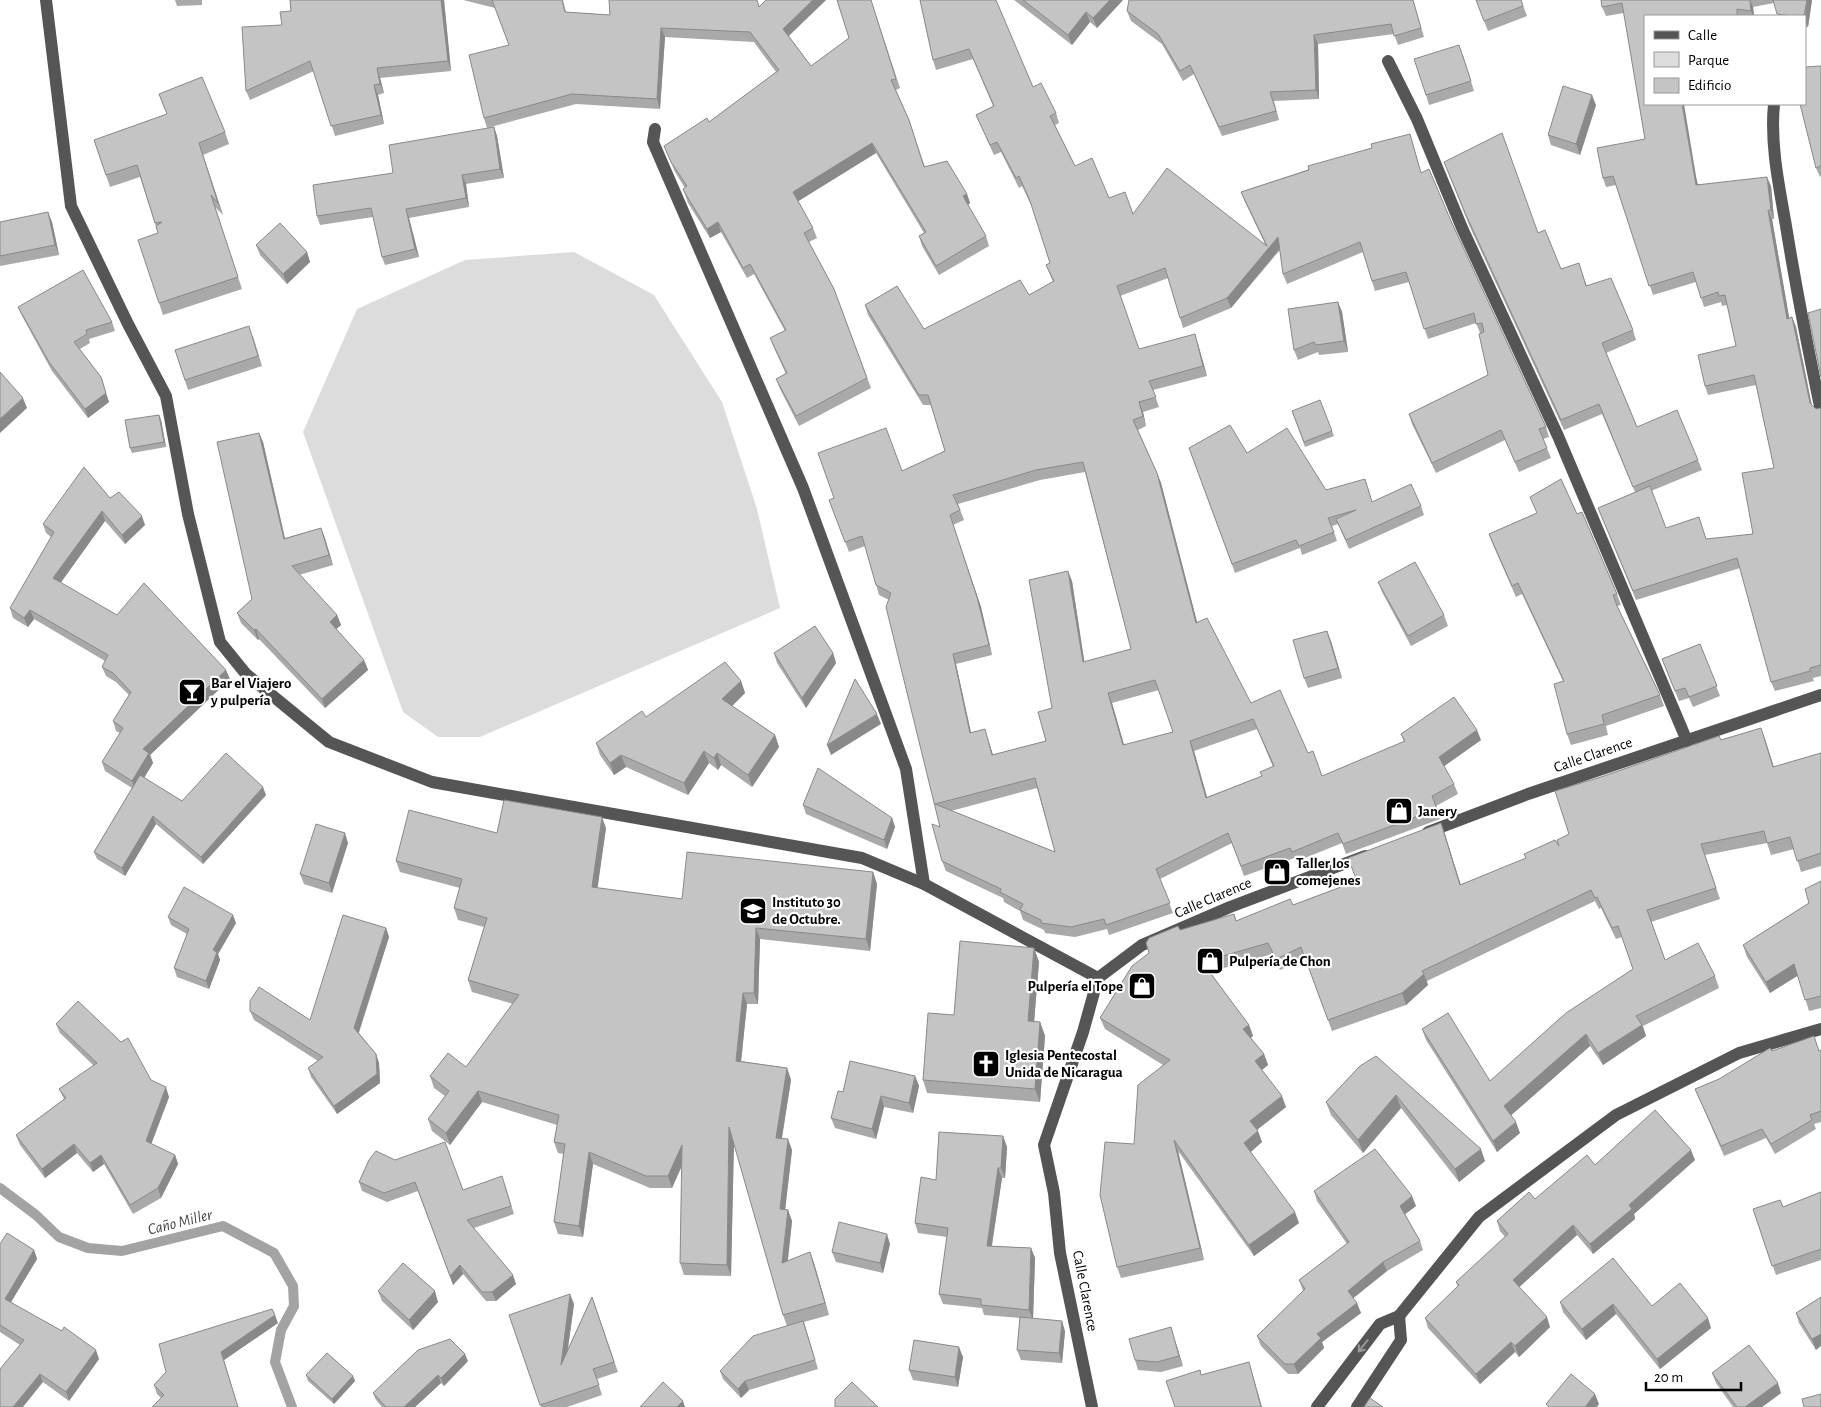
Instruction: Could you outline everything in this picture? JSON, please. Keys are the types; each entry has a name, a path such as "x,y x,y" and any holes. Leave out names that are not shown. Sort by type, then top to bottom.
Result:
{"street":[{"path":"46,0 72,206 128,324 166,396 188,514 220,642 246,674 329,742 432,782 862,858 924,884 1098,978"},
{"path":"1388,61 1417,119 1462,228 1558,436 1687,741"},
{"path":"1774,105 1772,125 1781,199 1800,315 1821,410"},
{"path":"655,129 652,142 803,488 906,769 924,884"},
{"name":"Calle Clarence","path":"1419,836 1528,794 1821,695"},
{"name":"Calle Clarence","path":"1092,1407 1060,1253 1054,1193 1044,1144 1084,1032 1098,978 1142,945 1230,907 1373,853"},
{"path":"1316,1407 1380,1324 1399,1316 1479,1217 1616,1115 1739,1053 1821,1029"},
{"path":"1356,1407 1401,1340 1399,1316"}],"green space":[{"path":"574,252 654,295 722,402 757,509 780,608 480,737 438,737 403,712 303,432 357,309 465,260"}],"building":[{"path":"290,0 441,0 448,61 377,68 380,84 374,85 381,115 331,126 310,61 246,91 242,27 282,25 280,12 291,11"},
{"path":"492,0 562,0 565,12 610,15 609,0 757,0 759,7 766,0 813,0 783,29 811,66 849,38 837,0 871,0 896,79 891,80 909,120 924,167 947,161 967,194 963,196 986,236 936,266 919,236 926,232 872,143 793,192 813,228 804,233 834,289 867,378 796,416 776,379 787,373 770,338 786,330 750,264 743,268 718,222 707,229 685,193 683,189 687,186 671,162 664,146 707,118 709,122 779,70 750,32 661,28 657,99 572,94 484,118 469,55 509,45"},
{"path":"920,0 996,0 1033,87 1041,83 1056,113 1050,116 1075,166 1092,158 1109,198 1125,192 1133,214 1167,168 1267,246 1241,192 1309,170 1308,166 1372,148 1371,144 1410,134 1421,173 1429,169 1546,427 1539,429 1547,448 1515,462 1501,430 1432,463 1409,414 1488,375 1479,334 1484,332 1482,323 1476,324 1474,313 1424,329 1406,272 1372,281 1360,242 1283,274 1278,237 1227,298 1180,318 1165,268 1117,286 1139,349 1195,334 1203,366 1149,381 1156,397 1139,402 1143,416 1133,420 1157,473 1196,623 1207,618 1251,703 1280,690 1308,753 1313,751 1322,776 1405,741 1401,734 1454,697 1477,730 1439,757 1454,784 1432,796 1437,809 1343,844 1338,833 1292,852 1290,848 1241,866 1228,833 1156,869 1170,903 1106,925 1104,919 1071,927 1041,923 1041,920 1020,910 1023,904 1000,892 1001,889 942,861 932,824 940,827 886,607 891,593 876,585 862,536 845,542 829,500 834,498 818,453 886,428 902,471 945,451 928,395 919,395 865,305 897,286 924,329 1020,280 1029,295 1054,281 1046,265 1050,263 1030,201 1019,176 1016,178 997,142 990,145 976,115 994,106 969,49 933,60","holes":["1083,462 1131,649 1083,662 1068,571 1029,580 1052,708 1038,712 1046,741 992,755 985,729 970,733 953,654 989,645 977,597 950,515 960,510 953,495 1036,470","1155,680 1173,732 1123,745 1108,693","1253,719 1274,766 1260,772 1262,776 1206,798 1190,741","1035,778 1055,852 935,804"]},
{"path":"1023,0 1110,0 1093,18 1086,12 1068,35"},
{"path":"1129,0 1413,0 1421,28 1394,36 1391,24 1314,35 1316,90 1270,92 1276,111 1219,127 1190,65 1180,71 1158,34 1127,11"},
{"path":"1476,0 1521,0 1523,6 1484,21"},
{"path":"1601,0 1750,0 1751,11 1737,9 1737,15 1644,15 1644,105 1682,105 1696,185 1767,177 1771,210 1768,210 1787,319 1792,317 1810,403 1816,409 1821,408 1821,665 1810,668 1810,671 1771,682 1737,558 1633,591 1598,508 1650,486 1666,528 1699,517 1706,539 1753,534 1742,473 1774,468 1754,375 1705,386 1698,355 1736,346 1725,295 1719,296 1718,292 1701,298 1693,272 1649,286 1613,176 1603,178 1597,148 1645,139 1622,3 1602,7"},
{"path":"1773,0 1807,0 1804,15 1777,14"},
{"path":"1459,45 1471,81 1426,95 1414,59"},
{"path":"1821,66 1821,166 1816,168 1800,105 1806,105 1806,67"},
{"path":"202,77 225,132 199,143 218,203 211,195 238,277 159,303 138,240 158,233 156,226 162,222 155,223 137,165 106,175 94,140 167,114 159,94"},
{"path":"1563,86 1592,95 1576,144 1548,135"},
{"path":"494,127 500,169 462,175 466,198 406,209 415,249 382,257 371,208 317,216 313,185 393,173 389,145"},
{"path":"1502,133 1538,233 1545,230 1561,269 1579,263 1586,286 1611,278 1633,330 1602,343 1637,427 1677,410 1698,460 1633,487 1599,404 1561,420 1466,215 1444,162"},
{"path":"48,212 55,245 0,256 0,222"},
{"path":"280,223 307,252 283,274 256,245"},
{"path":"83,270 112,322 86,330 87,334 74,342 101,377 106,393 85,409 49,362 18,307"},
{"path":"1338,302 1344,341 1316,345 1314,342 1294,350 1288,309"},
{"path":"1821,309 1821,377 1808,313"},
{"path":"249,326 258,356 185,380 175,350"},
{"path":"0,372 23,398 0,419"},
{"path":"1320,400 1332,431 1304,442 1292,411"},
{"path":"159,415 164,442 130,448 125,420"},
{"path":"1230,425 1247,453 1287,428 1326,490 1365,479 1372,502 1411,484 1421,506 1346,540 1336,519 1356,510 1328,518 1334,532 1299,546 1296,540 1232,564 1189,448"},
{"path":"259,433 284,539 321,528 329,555 292,566 337,615 330,622 364,660 322,699 256,629 254,630 237,613 252,599 217,442"},
{"path":"84,467 110,498 119,492 142,516 122,535 102,511 53,578 117,615 144,583 226,670 143,749 149,753 132,781 102,762 123,728 113,721 131,692 113,673 102,667 108,655 30,610 24,618 10,608 54,532 43,524"},
{"path":"1561,479 1577,514 1582,512 1617,594 1613,595 1617,606 1660,695 1602,715 1604,724 1567,734 1554,684 1564,681 1518,583 1512,586 1489,534 1537,513 1530,497"},
{"path":"1415,562 1444,615 1408,636 1378,582"},
{"path":"815,626 833,653 802,698 774,653"},
{"path":"1327,631 1338,668 1304,678 1293,640"},
{"path":"1700,644 1717,686 1689,697 1685,688 1675,691 1662,659"},
{"path":"725,662 741,681 722,699 775,735 748,775 717,753 714,758 704,751 684,783 621,755 610,763 596,743 642,711 646,717"},
{"path":"855,679 877,714 827,745"},
{"path":"1761,728 1773,767 1821,753 1821,853 1797,861 1790,837 1767,843 1764,831 1701,844 1716,888 1647,910 1665,960 1698,943 1715,976 1636,1016 1642,1025 1598,1053 1586,1034 1504,1106 1516,1122 1493,1141 1422,1029 1448,1013 1490,1081 1566,1013 1633,969 1618,926 1612,928 1597,897 1595,898 1591,890 1422,971 1424,974 1402,993 1328,1020 1301,947 1276,959 1268,943 1202,962 1249,1025 1243,1029 1264,1054 1255,1061 1282,1096 1250,1121 1258,1131 1244,1143 1295,1212 1249,1245 1174,1140 1200,1248 1117,1267 1100,1195 1105,1142 1134,1144 1138,1085 1170,1060 1100,1018 1132,966 1149,953 1146,943 1149,938 1178,926 1180,930 1234,914 1236,921 1290,899 1293,905 1357,881 1348,858 1441,823 1460,885 1526,858 1524,854 1555,840 1559,846 1557,840 1569,834 1555,791 1719,736 1721,740"},
{"path":"226,753 263,787 201,857 153,816 122,868 94,852 140,775 182,801"},
{"path":"818,768 892,818 884,840 803,805"},
{"path":"504,800 602,817 592,887 682,899 687,852 873,872 866,939 756,928 754,993 743,993 736,1061 787,1068 776,1138 788,1139 780,1209 788,1210 782,1263 810,1252 825,1303 783,1315 729,1127 727,1265 680,1263 682,1145 668,1176 646,1176 589,1152 579,1226 554,1222 565,1144 554,1142 559,1115 478,1091 446,1133 428,1119 449,1091 430,1076 448,1053 466,1067 519,995 468,980 487,918 454,908 462,879 396,861 409,810 497,833"},
{"path":"316,824 345,833 329,883 300,874"},
{"path":"1821,881 1821,996 1805,1000 1794,964 1766,982 1743,945 1809,903 1805,889"},
{"path":"184,887 233,915 213,950 217,952 206,981 174,968 189,929 168,917"},
{"path":"343,915 386,928 354,1028 376,1054 377,1074 334,1106 308,1068 323,1057 250,1011 250,1001 259,987 310,1020"},
{"path":"960,941 1034,948 1028,1021 1040,1022 1035,1089 923,1080 928,1013 954,1015"},
{"path":"78,1001 121,1042 128,1038 151,1080 166,1087 146,1141 175,1155 158,1188 130,1205 101,1155 90,1163 74,1144 42,1169 16,1135 66,1098 59,1089 97,1063 56,1024"},
{"path":"1814,1036 1819,1051 1821,1050 1821,1111 1810,1115 1812,1120 1771,1144 1762,1129 1721,1146 1695,1089 1719,1079 1770,1048 1772,1051"},
{"path":"1376,1056 1481,1149 1455,1169 1396,1095 1358,1140 1326,1102 1360,1066"},
{"path":"850,1061 915,1076 909,1103 881,1096 872,1129 831,1118 838,1091 843,1092"},
{"path":"1655,1110 1691,1150 1629,1205 1632,1209 1590,1244 1573,1225 1513,1280 1547,1317 1515,1346 1511,1342 1476,1374 1425,1318 1459,1285 1456,1282 1508,1234 1497,1221 1529,1192 1535,1199 1587,1155 1595,1165"},
{"path":"939,1132 1003,1136 1001,1168 998,1168 987,1246 1031,1248 1029,1310 981,1305 981,1299 939,1294 948,1228 915,1223 921,1177 936,1180"},
{"path":"445,1142 463,1190 502,1176 511,1206 467,1220 513,1275 492,1292 482,1292 460,1265 450,1276 415,1182 384,1193 359,1182 369,1160 376,1151 395,1160"},
{"path":"1375,1149 1412,1196 1400,1206 1420,1241 1383,1262 1348,1291 1357,1303 1317,1334 1321,1338 1294,1364 1285,1364 1257,1336 1305,1289 1299,1280 1349,1242 1314,1191"},
{"path":"1821,1192 1821,1249 1772,1266 1753,1209 1780,1200 1783,1207"},
{"path":"839,1222 887,1234 880,1263 832,1252"},
{"path":"7,1233 34,1250 5,1299 62,1331 64,1327 96,1350 66,1392 40,1374 13,1407 0,1407 0,1369 24,1340 0,1325 0,1244"},
{"path":"1613,1258 1652,1306 1680,1283 1708,1318 1657,1359 1613,1304 1582,1329 1560,1302"},
{"path":"403,1263 435,1291 409,1320 378,1291"},
{"path":"570,1294 561,1365 592,1297 614,1362 593,1369 599,1385 540,1405 509,1315"},
{"path":"1821,1297 1821,1334 1812,1339 1796,1313"},
{"path":"272,1309 275,1315 221,1352 238,1407 152,1407 164,1395 154,1385 166,1372 159,1344"},
{"path":"1020,1317 1062,1321 1059,1353 1017,1350"},
{"path":"803,1321 815,1360 745,1381 738,1389 720,1371 753,1336"},
{"path":"1171,1327 1179,1356 1157,1362 1135,1360 1129,1339"},
{"path":"450,1339 465,1354 441,1378 438,1375 404,1407 386,1407 373,1393 418,1350"},
{"path":"914,1340 959,1347 955,1377 909,1370"},
{"path":"1749,1345 1778,1383 1745,1407 1737,1407 1712,1373"},
{"path":"327,1353 353,1376 332,1399 306,1375"},
{"path":"1249,1362 1261,1407 1175,1407 1166,1381 1200,1370 1201,1375"},
{"path":"1571,1374 1595,1394 1585,1407 1549,1407 1546,1404"},
{"path":"663,1382 683,1401 677,1407 640,1407"},
{"path":"852,1382 878,1407 835,1407 835,1399"},
{"path":"1821,1394 1821,1407 1804,1407 1802,1399"},
{"path":"1370,1398 1383,1407 1364,1407"}],"waterway":[{"name":"Caño Miller","path":"0,1188 36,1215 59,1237 88,1248 122,1251 223,1226 274,1253 293,1286 294,1306 281,1330 275,1362 292,1407"}],"place":[{"name":"Bar el Viajero y pulpería","path":"192,692"},
{"name":"Janery","path":"1399,811"},
{"name":"Taller los comejenes","path":"1277,872"},
{"name":"Instituto 30 de Octubre.","path":"753,911"},
{"name":"Pulpería de Chon","path":"1210,961"},
{"name":"Pulpería el Tope","path":"1142,986"},
{"name":"Iglesia Pentecostal Unida de Nicaragua","path":"986,1064"}]}
